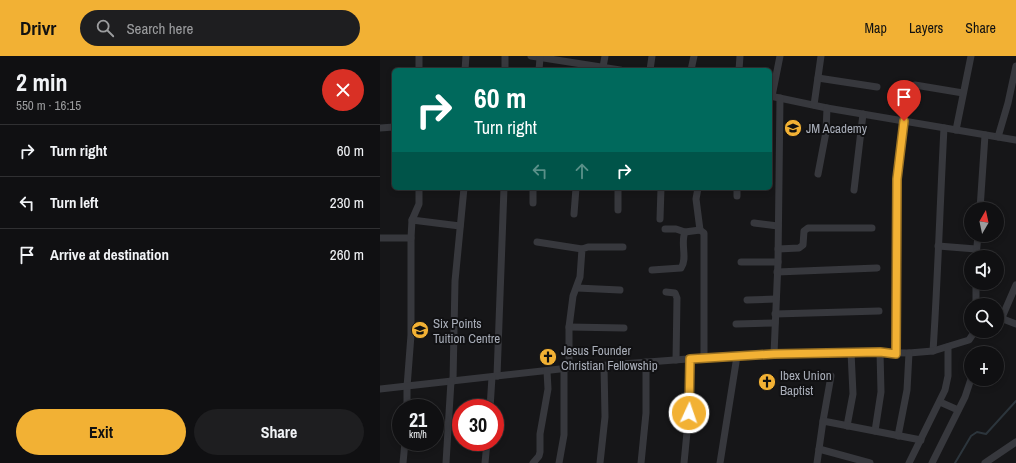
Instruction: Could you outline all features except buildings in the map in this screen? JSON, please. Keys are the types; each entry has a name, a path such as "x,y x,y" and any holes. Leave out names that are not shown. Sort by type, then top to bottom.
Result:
{"street":[{"path":"419,56 419,68"},
{"path":"465,68 466,56"},
{"path":"505,56 505,68"},
{"path":"531,56 540,58 566,58 582,67 609,68"},
{"path":"603,67 605,56"},
{"path":"650,68 652,56"},
{"path":"691,68 694,56"},
{"path":"739,68 740,56"},
{"path":"772,92 780,56"},
{"path":"814,105 821,56"},
{"path":"956,130 971,56"},
{"path":"540,58 540,68"},
{"path":"998,137 1016,66"},
{"path":"818,78 876,87"},
{"path":"915,85 963,93"},
{"path":"772,96 827,108 1016,140"},
{"path":"774,354 778,262 780,98"},
{"path":"818,174 826,132 827,108"},
{"path":"854,190 863,114"},
{"path":"896,354 897,179 904,121"},
{"path":"380,128 392,127"},
{"path":"932,351 939,271 938,246 944,128"},
{"path":"980,202 985,135"},
{"path":"407,399 411,342 412,220 419,208 419,190"},
{"path":"446,463 452,381 454,300 460,226 463,219 464,190"},
{"path":"491,399 495,376 504,190"},
{"path":"533,190 533,203"},
{"path":"574,214 576,190"},
{"path":"618,190 618,210"},
{"path":"660,219 661,190"},
{"path":"698,190 696,199 700,230 704,233 705,238 704,358"},
{"path":"737,190 737,196"},
{"path":"412,220 460,226"},
{"path":"754,223 778,226"},
{"path":"778,248 799,248 803,245 804,231 808,228 872,228"},
{"path":"665,229 676,229 686,232 700,230"},
{"path":"652,270 678,270 683,267 683,237 686,232"},
{"path":"380,238 411,238"},
{"path":"537,242 582,249 588,247 623,247"},
{"path":"938,246 964,251"},
{"path":"559,463 564,435 569,327 573,296 580,277 582,249"},
{"path":"741,262 778,262"},
{"path":"777,272 877,268"},
{"path":"1016,285 1002,315 1003,319 1016,324"},
{"path":"577,288 620,290"},
{"path":"666,292 675,293 677,298 676,360"},
{"path":"747,300 776,299"},
{"path":"775,314 879,311"},
{"path":"736,324 775,324"},
{"path":"569,327 624,328"},
{"path":"380,389 567,368 704,358 851,352 880,352 896,354 909,353 932,351 969,340 970,338"},
{"path":"909,463 940,402 948,376 948,347"},
{"path":"847,426 852,394 851,352"},
{"path":"875,431 881,392 880,352"},
{"path":"898,436 907,390 909,353"},
{"path":"720,463 737,356"},
{"path":"684,463 690,401 690,359"},
{"path":"641,463 646,413 646,362"},
{"path":"600,463 605,417 604,366"},
{"path":"533,463 539,456 540,452 540,434 548,389 547,371"},
{"path":"817,463 831,376"},
{"path":"932,463 969,386"},
{"path":"940,402 958,410"},
{"path":"823,421 921,440"},
{"path":"985,463 1015,445"},
{"path":"819,449 870,463"},
{"path":"403,463 404,451"},
{"path":"485,463 486,451"}],"waterway":[{"path":"955,463 971,436 977,432 986,434 1016,401"}],"place":[{"name":"JM Academy","path":"793,128"},
{"name":"Six Points Tuition Centre","path":"420,330"},
{"name":"Jesus Founder Christian Fellowship","path":"548,357"},
{"name":"Ibex Union Baptist","path":"767,382"}],"route":[{"path":"689,413 690,359 774,354 851,352 880,352 896,354 897,179 904,121"}]}
